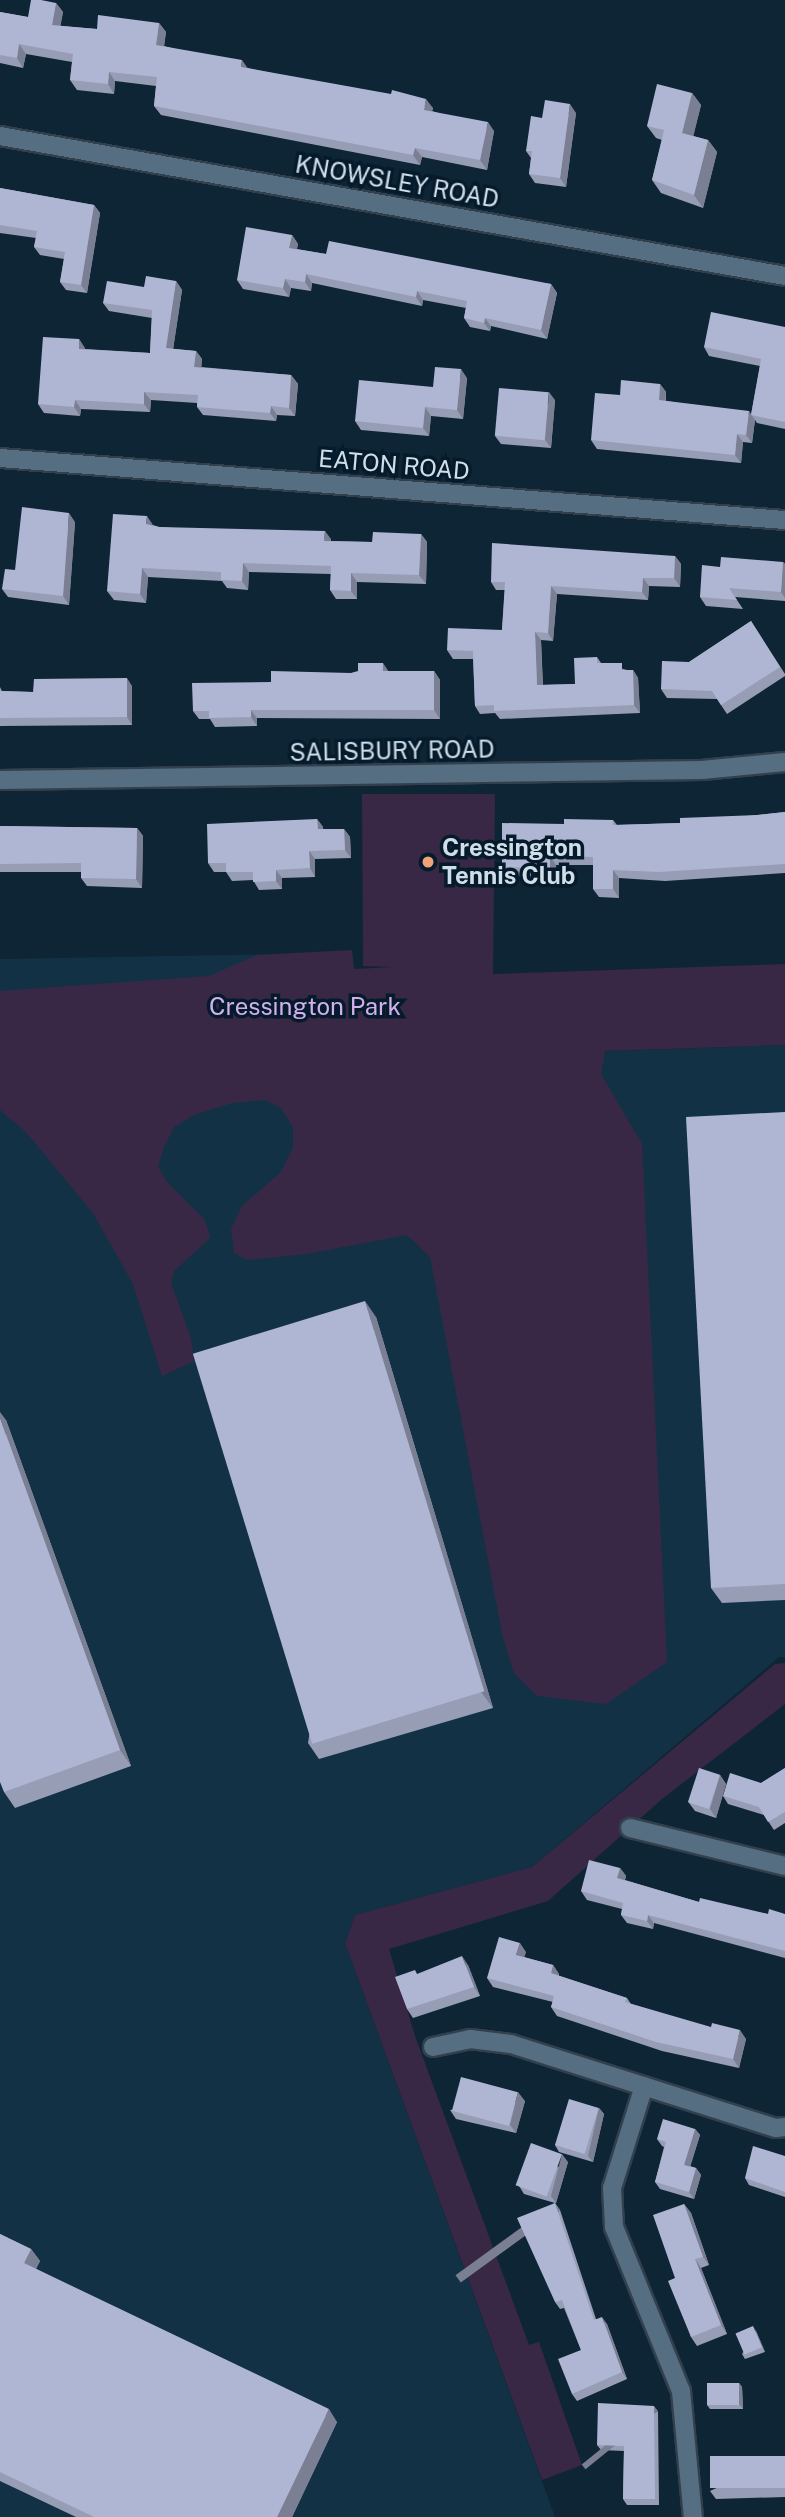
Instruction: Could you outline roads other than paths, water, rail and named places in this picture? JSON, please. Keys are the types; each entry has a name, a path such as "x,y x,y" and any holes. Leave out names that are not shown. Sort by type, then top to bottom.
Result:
{"street":[{"name":"KNOWSLEY ROAD","path":"0,136 785,276"},
{"name":"EATON ROAD","path":"0,458 785,520"},
{"name":"SALISBURY ROAD","path":"0,780 702,770 785,762"},
{"path":"631,1828 785,1866"},
{"path":"433,2047 470,2039 511,2044 776,2128 785,2127"},
{"path":"644,2086 612,2188 614,2227 681,2391 693,2517"}],"place":[{"name":"Cressington Tennis Club","path":"428,862"}],"park label":[{"name":"Cressington Park","path":"305,1007"}]}
